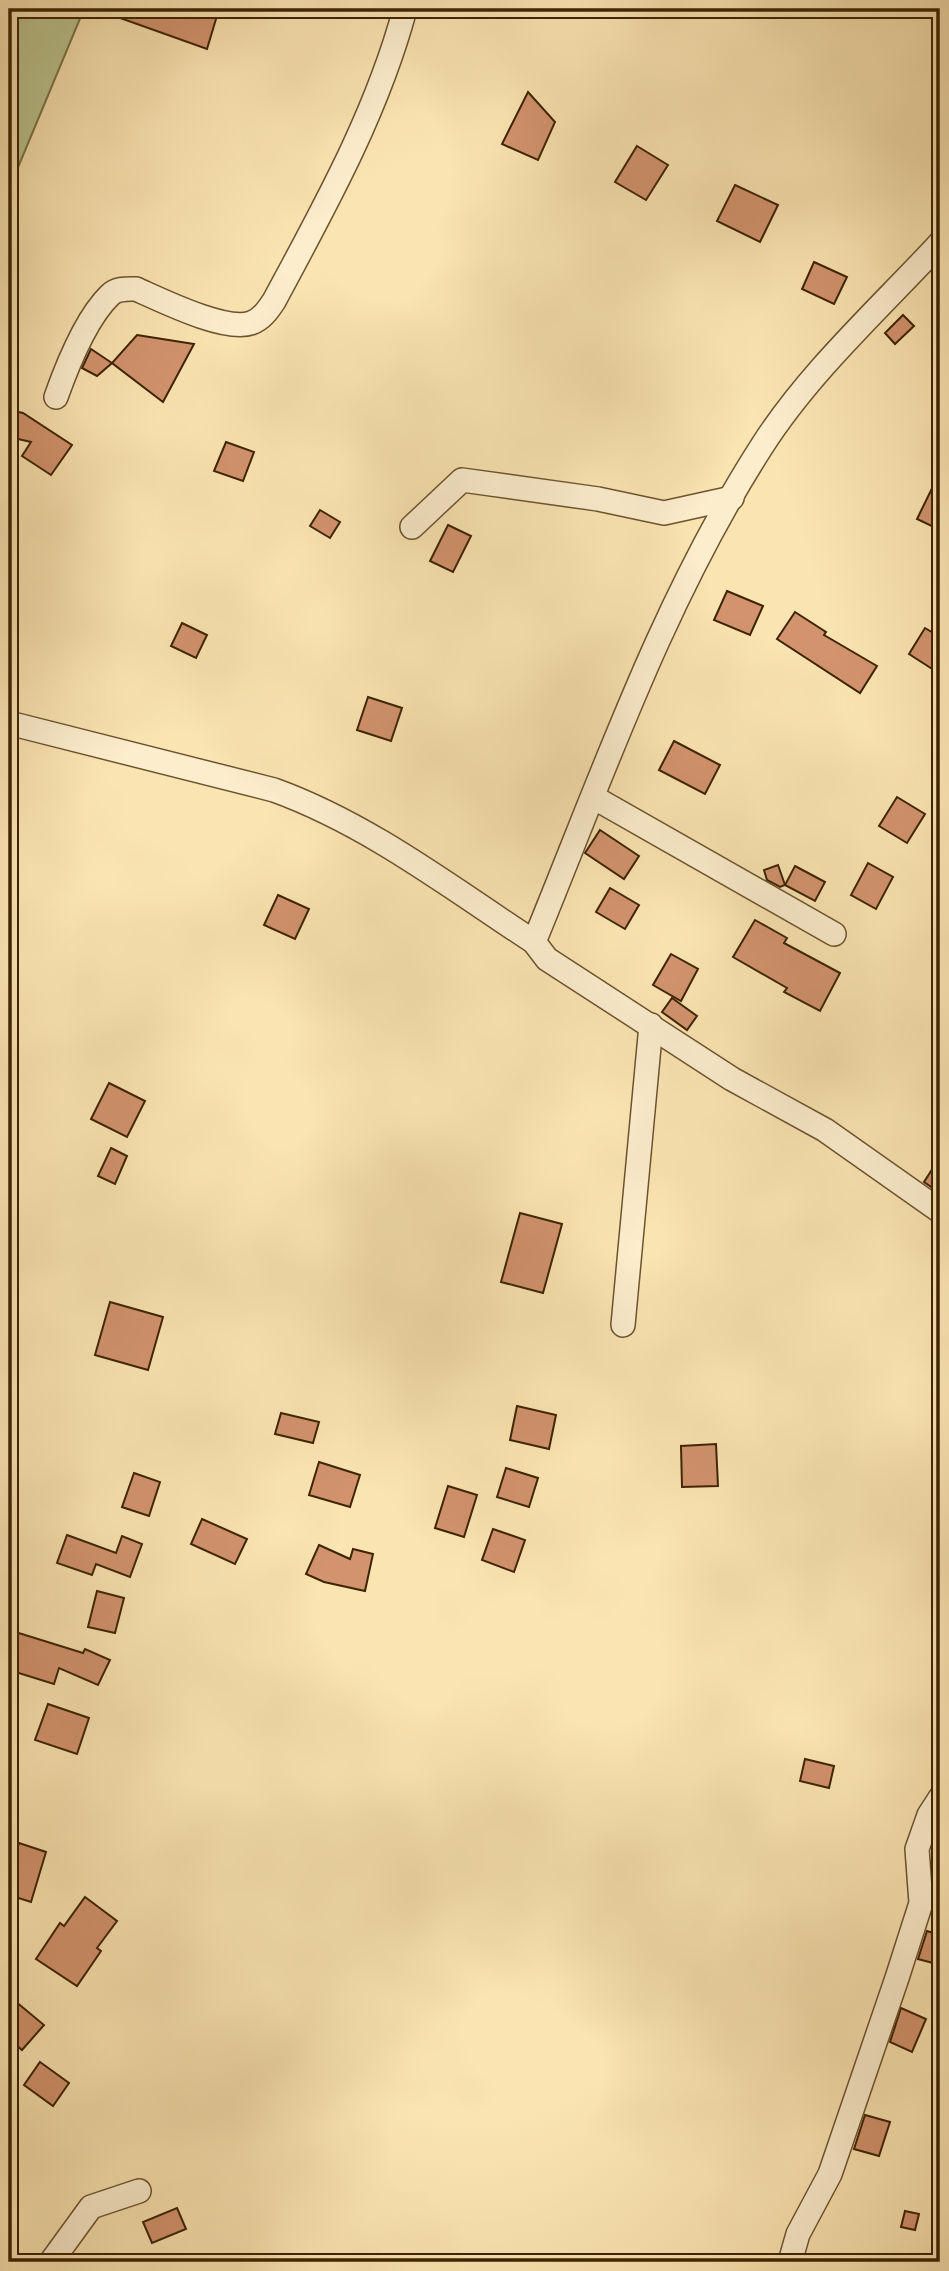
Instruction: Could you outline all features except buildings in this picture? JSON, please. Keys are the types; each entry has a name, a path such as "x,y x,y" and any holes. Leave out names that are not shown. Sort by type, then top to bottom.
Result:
{"street":[{"path":"56,397 69,361 111,293 124,288 136,289 231,325 250,324 263,316 274,301 349,160 381,85 405,9"},
{"path":"534,942 629,701 674,607 762,445 816,375 940,243"},
{"path":"412,527 462,480 598,499 664,513 732,498"},
{"path":"9,723 274,790 311,803 367,834 534,942 547,959 732,1079 825,1130 940,1211"},
{"path":"593,797 834,934"},
{"path":"623,1325 651,1025"},
{"path":"790,2262 798,2234 830,2174 930,1909 917,1849 929,1815 940,1798"},
{"path":"51,2262 91,2207 139,2191"}],"green space":[{"path":"9,9 84,9 9,189"}]}
